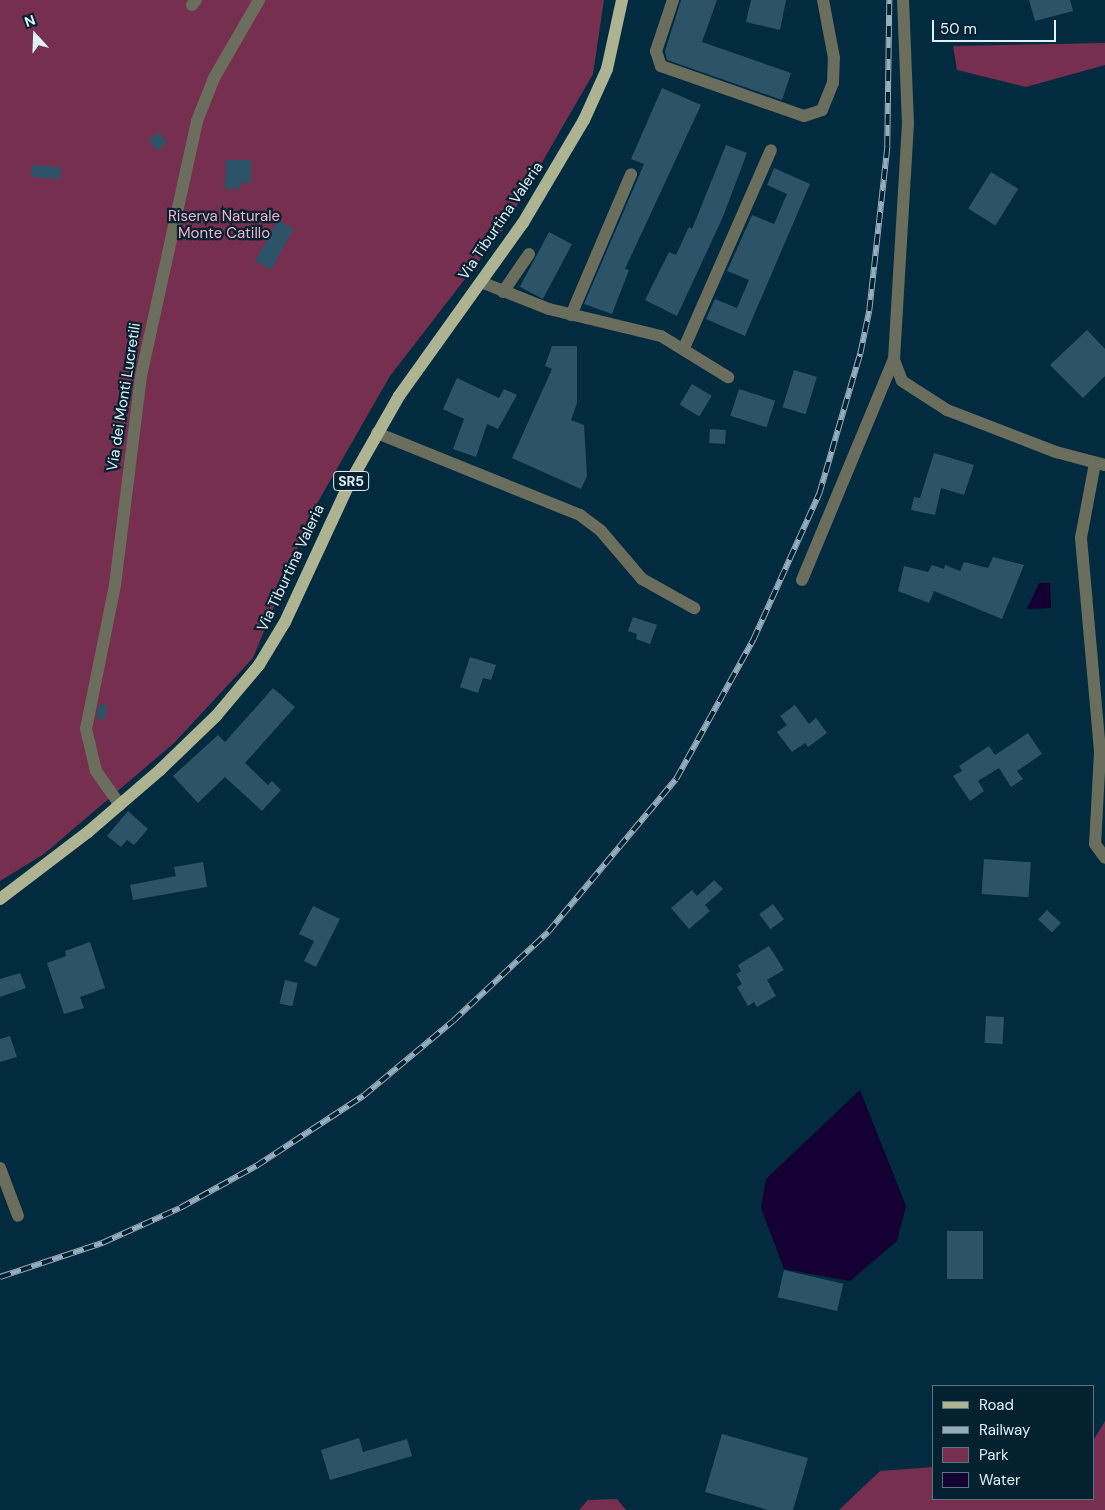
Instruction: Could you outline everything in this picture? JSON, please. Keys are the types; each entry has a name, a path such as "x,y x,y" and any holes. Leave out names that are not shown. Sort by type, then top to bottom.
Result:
{"main road":[{"name":"Via Tiburtina Valeria","path":"0,899 120,806 197,736 259,665 285,622 339,504 399,396 523,222 589,110 606,69 622,0"}],"street":[{"name":"Via dei Monti Lucretili","path":"120,806 96,771 86,728 114,585 141,376 197,121 214,78 259,0"},
{"path":"673,0 656,51 662,66 804,116 822,110 833,83 834,52 823,0"},
{"path":"802,580 894,359 908,124 903,0"},
{"path":"684,348 771,150"},
{"path":"571,315 631,174"},
{"path":"503,292 529,254"},
{"path":"481,282 503,292 571,315 647,331 684,348 728,377"},
{"path":"894,359 902,381 941,406 1056,452 1100,464 1081,538 1100,754 1095,844 1105,858"},
{"path":"377,434 580,515 601,531 642,579 694,608"},
{"path":"0,1168 18,1216"}],"green space":[{"name":"Riserva Naturale Monte Catillo","path":"0,0 604,0 593,74 503,230 390,376 315,507 253,658 174,743 44,854 0,881"},
{"path":"1105,43 1105,65 1026,87 957,70 953,46"},
{"path":"1105,1421 1105,1510 839,1510 880,1471 932,1467 932,1500 1095,1500 1095,1437"},
{"path":"617,1499 626,1510 579,1510 588,1500"}],"water":[{"path":"1039,583 1050,583 1051,608 1027,609"},
{"path":"860,1090 906,1206 897,1241 850,1281 784,1269 761,1208 766,1179"}],"building":[{"path":"681,0 717,0 702,42 791,73 782,100 667,60 665,51"},
{"path":"751,0 786,0 780,30 746,22"},
{"path":"1029,0 1070,0 1073,11 1035,21"},
{"path":"662,88 701,105 625,269 629,270 612,314 584,304 644,164 631,159"},
{"path":"159,132 167,143 157,151 148,140"},
{"path":"726,145 747,153 722,219 677,316 645,300 669,252 676,255 689,227 692,229"},
{"path":"226,160 251,160 251,183 240,183 240,189 225,189"},
{"path":"32,165 61,167 60,179 31,177"},
{"path":"774,168 810,184 745,336 706,319 715,299 737,308 749,280 727,271 752,215 774,224 787,194 767,185"},
{"path":"991,172 1018,189 995,225 968,208"},
{"path":"278,220 294,229 271,270 255,261"},
{"path":"549,232 572,244 543,299 520,287"},
{"path":"1087,330 1105,349 1105,376 1083,398 1050,365"},
{"path":"552,346 577,346 577,403 571,420 584,425 587,476 581,489 512,458 552,369 545,366"},
{"path":"794,370 817,377 806,414 783,407"},
{"path":"457,378 499,398 504,389 517,395 498,429 487,424 476,457 453,449 464,419 443,409"},
{"path":"692,384 712,396 699,416 680,405"},
{"path":"739,389 775,401 766,427 730,416"},
{"path":"710,429 726,430 725,444 709,443"},
{"path":"934,453 974,465 964,495 941,488 935,515 911,510 914,497 920,498"},
{"path":"993,557 1024,565 1002,619 934,591 929,603 898,591 904,566 928,572 932,565 944,569 945,565 960,571 964,562 988,568"},
{"path":"633,617 657,625 650,644 636,639 637,634 628,631"},
{"path":"470,657 496,665 491,680 483,678 478,693 460,687"},
{"path":"273,688 295,707 245,763 268,785 272,781 281,790 262,811 225,777 198,803 173,776 218,735 225,742"},
{"path":"99,704 108,706 105,720 96,718"},
{"path":"795,705 809,724 816,718 827,733 808,747 805,743 792,752 777,732 787,725 780,716"},
{"path":"1028,733 1042,754 1017,771 1023,779 1011,787 999,768 978,781 984,791 970,801 953,776 962,771 959,766 989,746 995,755"},
{"path":"128,811 148,829 134,845 127,840 121,847 107,836"},
{"path":"984,859 1031,862 1028,897 982,894"},
{"path":"203,862 207,887 133,900 130,885 176,876 174,867"},
{"path":"714,880 723,889 705,905 710,911 689,929 671,908 692,890 697,896"},
{"path":"773,904 784,919 770,929 759,914"},
{"path":"313,906 340,919 316,967 304,961 314,941 299,934"},
{"path":"1047,910 1061,923 1052,932 1038,920"},
{"path":"90,942 105,988 80,997 84,1008 64,1014 47,963 66,956 65,951"},
{"path":"769,946 784,970 767,980 776,996 757,1007 754,1002 748,1006 737,987 742,984 736,974 741,971 738,965"},
{"path":"20,973 26,988 0,997 0,979"},
{"path":"285,980 298,983 292,1006 280,1003"},
{"path":"986,1016 1004,1017 1003,1044 985,1043"},
{"path":"10,1036 17,1057 0,1062 0,1039"},
{"path":"947,1231 983,1231 983,1279 947,1279"},
{"path":"784,1270 843,1284 837,1311 778,1297"},
{"path":"722,1434 808,1458 793,1510 768,1510 705,1492"},
{"path":"359,1438 363,1452 407,1439 412,1456 330,1480 321,1450"}],"railway":[{"path":"0,1277 102,1243 180,1208 256,1166 363,1096 453,1021 548,932 676,779 753,640 819,494 860,354 869,311 887,147 889,0"}]}
